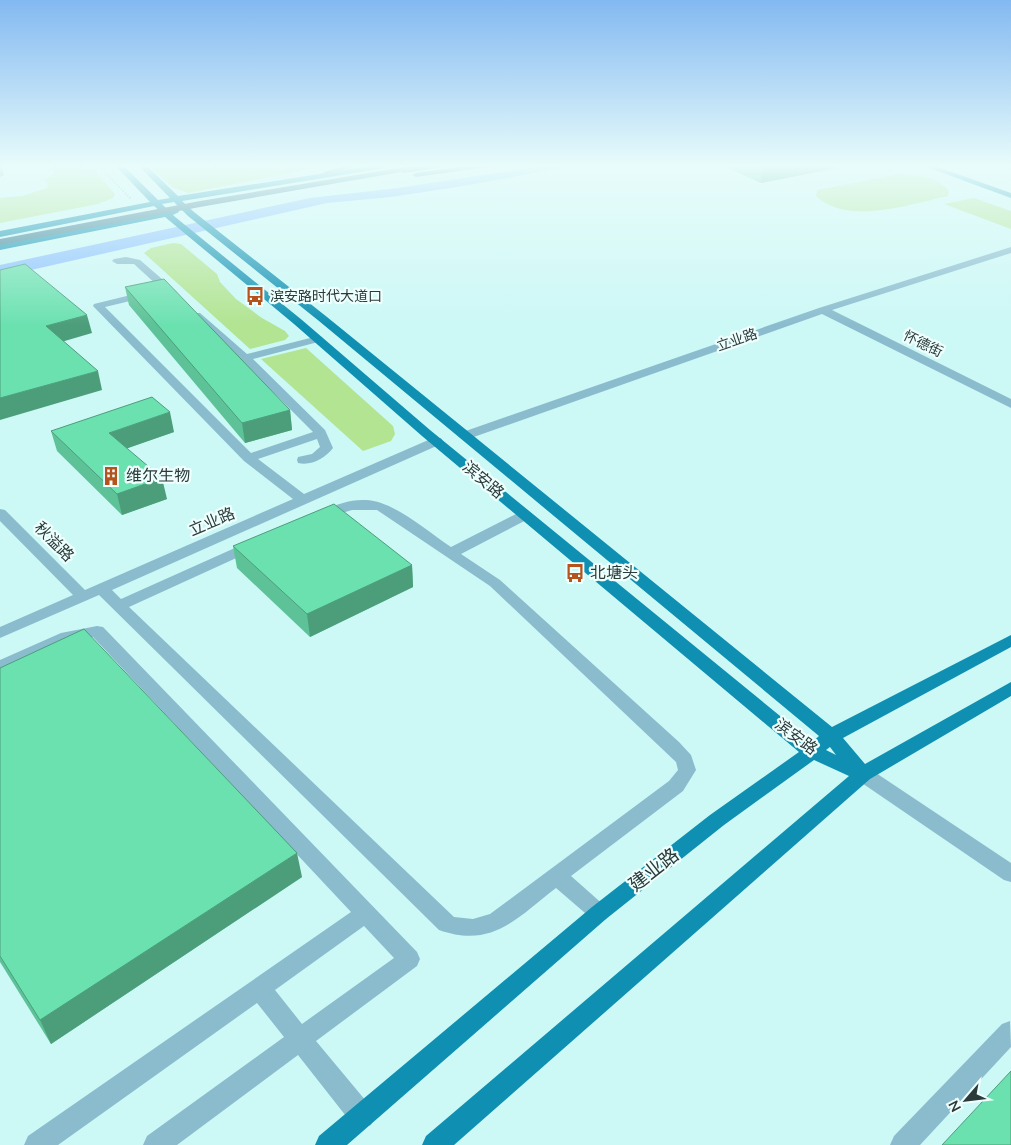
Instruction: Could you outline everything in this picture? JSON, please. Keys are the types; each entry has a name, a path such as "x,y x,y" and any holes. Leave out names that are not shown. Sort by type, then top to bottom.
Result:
{"highway":[{"path":"0,235 98,218"},
{"path":"0,242 119,218"}],"main road":[{"path":"0,235 82,218"},
{"path":"0,247 140,218"},
{"name":"滨安路","path":"173,218 318,339 437,442 812,752 863,774"},
{"name":"滨安路","path":"196,218 831,736 863,774"},
{"name":"建业路","path":"328,1145 599,913 717,820 812,752 831,736 1011,640"},
{"path":"436,1145 863,774 1011,688"}],"street":[{"name":"立业路","path":"464,436 823,310 1011,250"},
{"path":"117,262 126,260 137,262 245,358 321,433 328,448 316,456 304,460"},
{"path":"168,290 98,306 248,458 304,501"},
{"name":"怀德街","path":"823,310 1011,404"},
{"path":"245,358 318,339"},
{"path":"248,458 321,433"},
{"name":"立业路","path":"0,633 437,442"},
{"path":"101,588 447,924 463,929 475,929 487,926 498,920 676,786 683,778 687,770 685,760 673,747 596,679 495,583 392,512 374,504 361,503 309,521"},
{"name":"秋溢路","path":"0,513 83,596"},
{"path":"450,553 525,515"},
{"path":"118,606 266,540"},
{"path":"0,666 67,637 97,631 409,959 156,1145"},
{"name":"滨安路","path":"863,774 1011,874"},
{"path":"556,876 599,913"},
{"path":"37,1145 365,914"},
{"path":"259,988 362,1116"},
{"path":"903,1145 1011,1033"}],"green space":[{"path":"0,218 24,218 0,223"},
{"path":"983,218 1011,218 1011,229"},
{"path":"173,243 181,244 217,274 220,282 236,299 262,318 285,331 289,336 285,340 250,349 144,253 151,248"},
{"path":"306,348 393,426 395,434 391,441 363,451 261,359"}],"water":[{"path":"215,218 259,218 0,277 0,265"}],"building":[{"path":"25,264 87,315 46,326 98,371 0,398 0,270"},
{"path":"164,279 290,410 242,423 125,287"},
{"path":"152,397 170,412 109,433 162,478 117,494 51,431"},
{"path":"334,504 412,565 307,614 233,546"},
{"path":"84,629 297,853 40,1020 0,956 0,668"},
{"path":"1011,1071 1011,1145 942,1145"}],"place":[{"name":"滨安路时代大道口","path":"255,296"},
{"name":"维尔生物","path":"111,476"},
{"name":"北塘头","path":"575,573"}]}
